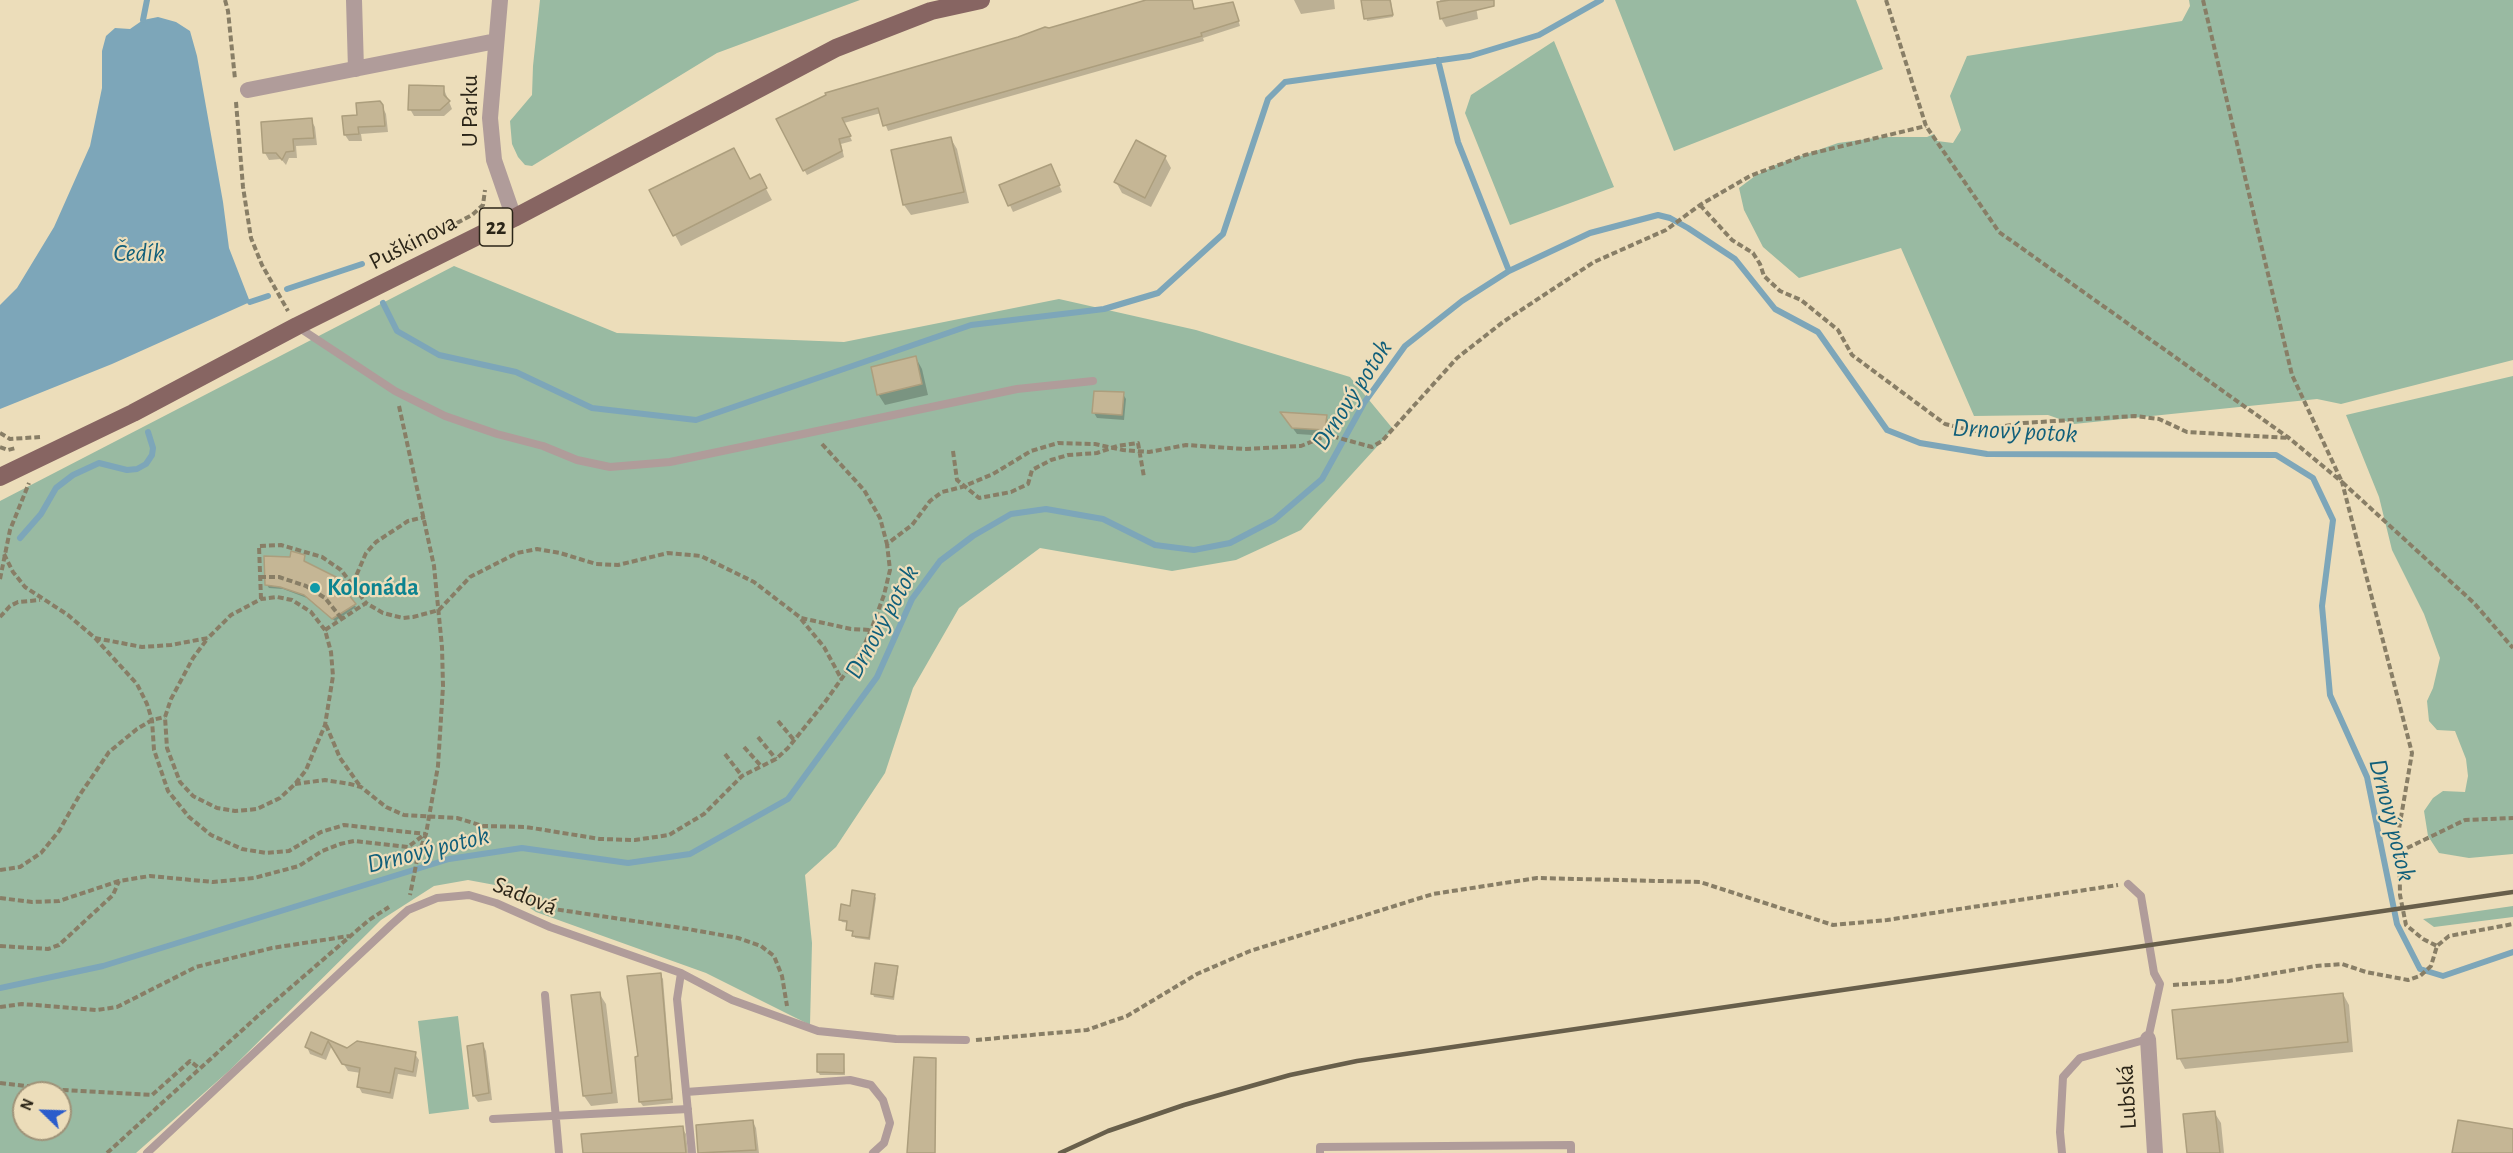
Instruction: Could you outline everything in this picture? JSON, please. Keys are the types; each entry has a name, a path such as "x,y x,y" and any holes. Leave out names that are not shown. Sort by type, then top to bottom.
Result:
{"main road":[{"name":"Puškinova","path":"0,477 133,413 293,319 514,218 836,48 931,12 981,0"}],"street":[{"path":"354,0 356,69"},
{"name":"U Parku","path":"500,0 490,118 494,160 514,218"},
{"path":"240,93 496,40"},
{"name":"Lubská","path":"2148,1039 2155,1153"}],"lane":[{"path":"293,319 395,391 445,416 497,434 543,446 577,460 610,467 670,462 1017,389 1093,381"},
{"path":"2062,1153 2060,1132 2063,1077 2080,1058 2148,1039 2160,984 2154,973 2141,896 2128,884"},
{"name":"Sadová","path":"147,1153 408,910 437,898 469,895 496,903 550,927 681,973 732,1000 818,1031 896,1039 966,1041"},
{"path":"681,973 677,999 692,1153"},
{"path":"545,996 559,1153"},
{"path":"686,1092 850,1080 871,1085 883,1100 890,1123 884,1143 873,1153"},
{"path":"493,1119 688,1109"},
{"path":"1320,1153 1320,1147 1571,1145 1571,1153"}],"path":[{"path":"225,0 240,93 243,187 251,238 262,265 293,319"},
{"path":"1886,0 1926,126 1999,232 2289,438 2342,482 2474,603 2513,648"},
{"path":"2202,0 2292,375 2342,482 2412,753 2399,829 2400,895 2406,925 2423,939 2437,946"},
{"path":"887,544 912,525 930,501 942,492 962,488 993,474 1030,451 1058,443 1095,444 1123,450 1149,452 1186,445 1244,450 1301,446 1328,435 1367,447 1382,441 1457,358 1503,322 1594,262 1666,230 1700,205 1750,176 1805,155 1926,126"},
{"path":"399,253 472,215 483,204 484,183"},
{"path":"1700,205 1732,240 1752,254 1760,264 1764,276 1780,291 1802,300 1838,330 1852,355 1945,424 1974,431 2023,423 2135,416 2159,419 2187,432 2289,438"},
{"path":"293,319 297,306"},
{"path":"278,316 293,319"},
{"path":"395,391 425,517 434,566 443,686 438,766 426,834 418,855 410,894"},
{"path":"0,433 10,439 46,436"},
{"path":"325,724 339,758 361,787 386,807 404,815 457,818 483,826 526,827 600,839 650,839 669,835 695,821 742,776 776,759 794,740 842,680 862,650 884,595 890,570 887,544 880,519 864,490 828,448 808,434"},
{"path":"953,450 957,480 979,498 1011,492 1028,483 1032,470 1068,454 1097,453 1117,446 1138,443 1144,477"},
{"path":"0,447 8,450"},
{"path":"353,584 366,553 376,542 408,521 425,517"},
{"path":"0,579 10,530"},
{"path":"261,599 259,546 281,545 322,557 341,570 366,603 383,613 403,618 413,618 439,610 470,577 517,553 537,549 596,564 618,566 668,552 701,556 754,582 801,618 824,647 842,680"},
{"path":"4,554 13,573 26,587 68,615 95,638 136,684 147,704 152,720 154,750 168,791 198,826 232,846 266,853 289,851 321,832 344,825 426,834"},
{"path":"260,577 279,577 306,586 325,598 342,619"},
{"path":"277,597 292,600 311,612 325,630 331,652 333,676 325,724 306,770 280,798 257,809 235,811 205,803 193,796 180,782 172,766 165,734 165,717 179,681 208,638 231,615 261,599 277,597"},
{"path":"0,617 9,606 18,602 26,599 44,600"},
{"path":"325,630 366,603"},
{"path":"801,618 851,630 871,630"},
{"path":"95,638 142,647 171,645 208,638"},
{"path":"0,870 20,867 41,853 59,831 79,796 109,752 137,729 152,720 165,717"},
{"path":"778,721 794,740"},
{"path":"758,737 776,759"},
{"path":"744,747 761,766"},
{"path":"724,754 742,776"},
{"path":"295,784 325,780 361,787"},
{"path":"2399,852 2465,820 2513,818"},
{"path":"0,898 32,902 59,901 119,881 150,876 213,882 254,878 299,866 322,851 340,844 354,841 408,847 426,834"},
{"path":"966,1041 1087,1030 1127,1016 1197,974 1250,951 1433,894 1537,878 1700,882 1833,925 1887,920 2128,884"},
{"path":"0,946 48,949 59,945 113,895 119,881"},
{"path":"404,900 418,895"},
{"path":"107,1153 199,1068 369,920 394,905"},
{"path":"537,907 688,929 738,938 761,946 774,956 782,976 789,1020"},
{"path":"2160,984 2177,986 2229,981 2316,966 2342,964 2391,978 2408,980 2420,976 2431,966 2437,946 2449,936 2513,924"},
{"path":"0,1008 22,1005 97,1010 117,1007 196,967 225,958 317,939 351,936"},
{"path":"0,1083 62,1090 152,1095 190,1061 199,1068"}],"green space":[{"path":"540,0 860,0 717,53 532,166 525,165 518,157 512,144 510,121 532,95"},
{"path":"1615,0 1856,0 1883,69 1674,151"},
{"path":"2189,0 2513,0 2513,360 2341,404 2317,399 2074,424 2048,415 1974,416 1901,248 1799,278 1763,247 1744,210 1739,188 1755,176 1776,165 1838,143 1883,137 1927,137 1934,134 1937,141 1953,143 1961,130 1950,96 1967,56 2182,21 2190,6"},
{"path":"1554,41 1614,187 1510,225 1465,113 1471,95"},
{"path":"454,266 617,333 844,342 1059,299 1196,330 1350,377 1393,429 1301,530 1236,560 1172,571 1040,548 959,608 913,688 885,773 836,847 805,875 812,943 810,1025 706,973 536,912 495,885 468,880 434,886 381,920 230,1070 136,1153 0,1153 0,501"},
{"path":"2513,376 2513,854 2469,858 2439,853 2428,836 2424,811 2433,798 2443,791 2465,792 2468,776 2466,759 2455,731 2437,730 2429,721 2427,701 2433,688 2440,658 2424,614 2392,550 2379,497 2346,415"},
{"path":"2513,906 2513,917 2434,927 2423,919"},
{"path":"458,1016 469,1109 429,1114 418,1021"}],"water":[{"name":"Čedík","path":"158,17 176,22 190,31 197,56 229,248 250,302 112,364 0,409 0,305 17,288 54,227 90,146 102,88 102,51 106,36 115,28 130,29 143,20"}],"building":[{"path":"1146,0 1192,0 1194,9 1233,2 1239,21 1201,33 1202,36 883,126 878,108 842,118 851,136 839,139 842,151 803,171 776,119 826,95 825,93 1018,37 1045,27 1049,28"},
{"path":"1361,0 1390,0 1393,15 1364,19"},
{"path":"1494,0 1494,6 1440,19 1437,2"},
{"path":"409,85 444,86 444,95 450,101 440,110 408,110"},
{"path":"380,101 383,105 385,126 358,127 359,134 344,135 342,116 357,115 356,103"},
{"path":"312,118 314,138 293,139 294,151 286,152 282,160 276,153 263,153 261,122"},
{"path":"951,137 964,192 903,205 891,150"},
{"path":"1136,140 1166,156 1145,198 1114,182"},
{"path":"734,148 750,179 760,174 767,188 673,236 649,190"},
{"path":"1051,164 1060,185 1008,206 999,185"},
{"path":"916,356 922,384 877,395 871,367"},
{"path":"1094,391 1124,392 1122,415 1092,413"},
{"path":"1280,412 1327,415 1325,430 1292,428"},
{"name":"Kolonáda","path":"291,551 305,555 304,561 344,581 341,585 356,604 332,619 304,595 265,585 264,556 290,557"},
{"path":"852,890 875,894 869,938 852,936 853,931 846,930 847,921 839,920 841,904 850,906"},
{"path":"875,963 898,966 893,997 871,994"},
{"path":"661,973 672,1099 639,1102 635,1057 638,1056 627,976"},
{"path":"600,992 612,1093 583,1096 571,995"},
{"path":"2343,993 2348,1042 2177,1059 2172,1010"},
{"path":"311,1032 347,1048 357,1041 416,1052 413,1072 395,1068 390,1093 357,1087 360,1068 342,1064 328,1041 322,1055 305,1047"},
{"path":"483,1043 489,1093 473,1096 467,1046"},
{"path":"817,1054 844,1054 844,1073 817,1072"},
{"path":"914,1057 936,1058 935,1153 907,1153"},
{"path":"2215,1111 2220,1153 2187,1153 2183,1114"},
{"path":"753,1120 756,1150 698,1153 696,1125"},
{"path":"2458,1120 2513,1129 2513,1153 2452,1153"},
{"path":"683,1126 686,1153 583,1153 581,1134"}],"waterway":[{"path":"143,20 147,0"},
{"path":"383,303 397,331 439,355 516,372 592,408 696,420 971,325 1104,309 1158,293 1223,234 1268,99 1285,82 1470,56 1539,35 1601,0"},
{"path":"1438,60 1458,142 1509,271"},
{"name":"Drnový potok","path":"0,988 103,966 449,859 522,848 628,863 690,854 788,799 877,677 912,599 940,561 973,536 1011,514 1046,509 1103,519 1155,545 1194,550 1230,543 1274,520 1322,479 1364,403 1405,346 1462,301 1509,271 1590,233 1658,215 1670,218 1688,228 1735,259 1775,309 1818,332 1887,430 1920,443 1987,454 2276,455 2313,478 2333,520 2322,606 2330,695 2367,777 2397,924 2420,969 2443,976 2513,952"},
{"path":"287,289 362,264"},
{"path":"250,302 268,296"},
{"path":"20,538 41,514 56,488 73,475 99,463 127,470 137,469 146,464 152,455 153,448 148,432"}],"railway":[{"path":"1060,1153 1108,1131 1184,1105 1290,1075 1357,1061 2513,892"}],"place":[{"name":"Kolonáda","path":"315,588"}]}
